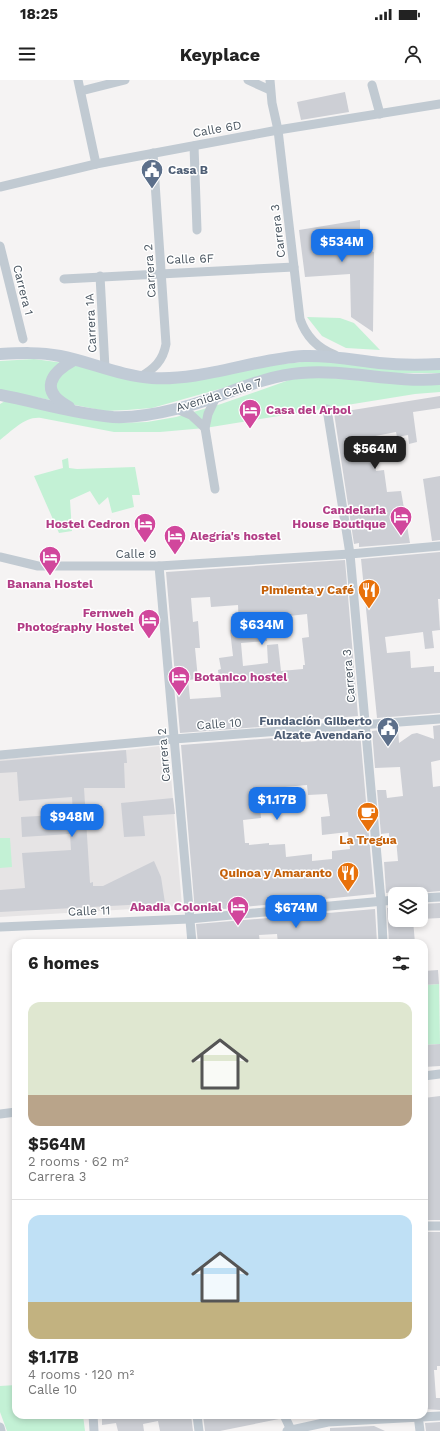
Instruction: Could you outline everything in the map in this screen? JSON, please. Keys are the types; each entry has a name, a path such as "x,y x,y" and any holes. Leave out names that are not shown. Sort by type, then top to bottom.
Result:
{"street":[{"path":"78,80 96,164"},
{"path":"81,91 126,80"},
{"path":"248,80 270,90"},
{"name":"Carrera 3","path":"270,80 270,90 278,130 300,319 302,326 310,339 321,348 344,358"},
{"path":"372,85 380,114"},
{"name":"Calle 6D","path":"0,187 96,164 153,153 278,130 440,104"},
{"path":"194,146 197,230"},
{"name":"Carrera 2","path":"140,377 156,366 165,350 167,338 153,153"},
{"name":"Carrera 1","path":"0,246 23,339"},
{"name":"Calle 6F","path":"64,278 294,267"},
{"name":"Carrera 1A","path":"100,276 105,368"},
{"name":"Avenida Calle 7","path":"0,354 38,353 74,360 140,377 161,378 190,376 299,357 344,358 380,363 440,364"},
{"path":"74,360 57,370 53,375 51,384 56,398 75,411"},
{"name":"Avenida Calle 7","path":"0,395 75,411 122,417 147,415 177,409 272,379 301,373 334,373 395,380 440,379"},
{"path":"215,489 205,428 208,414 216,397"},
{"path":"177,409 192,415 205,428"},
{"name":"Carrera 3","path":"327,409 350,554 381,901 383,939"},
{"name":"Calle 9","path":"0,557 38,566 159,566 350,554 440,546"},
{"name":"Carrera 2","path":"159,566 192,939"},
{"name":"Calle 10","path":"0,755 174,738 440,719"},
{"path":"428,898 440,897"},
{"name":"Calle 11","path":"0,927 189,919 388,900"},
{"path":"428,1076 440,1074"},
{"path":"0,1114 12,1112"},
{"path":"428,1226 440,1226"},
{"path":"428,1416 440,1416"},
{"path":"93,1419 94,1431"},
{"path":"198,1419 199,1431"},
{"path":"285,1419 289,1431 328,1422 373,1419"},
{"path":"418,1419 420,1431"},
{"path":"0,1427 1,1431"}],"shaded area":[{"path":"160,746 169,752 182,906 0,917 0,759 126,750"}],"green space":[{"path":"307,317 340,318 354,323 380,350 346,348 322,336"},
{"path":"34,359 64,363 134,379 312,361 440,369 440,373 377,373 255,379 152,408 105,411 0,390 0,361"},
{"path":"309,376 404,384 440,384 440,392 415,394 205,428 160,432 114,432 35,418 19,425 0,440 0,404 5,401 119,423 147,422 176,417 221,404 292,379"},
{"path":"68,458 69,468 135,467 140,495 132,495 134,507 112,513 108,497 99,505 90,491 70,500 72,531 59,533 34,476 63,468 62,460"},
{"path":"0,838 10,838 12,867 0,868"},
{"path":"439,984 440,1044 428,1045 428,985"},
{"path":"12,1385 12,1419 84,1419 85,1431 7,1431 0,1412 0,1386"}],"building":[{"path":"345,92 349,112 301,120 297,102"},
{"path":"360,220 360,248 374,252 373,332 351,317 350,274 305,277 299,230"},
{"path":"440,396 440,408 413,412 417,442 409,444 408,435 397,437 396,432 365,438 368,457 374,456 376,471 384,470 387,492 401,491 410,543 359,547 359,543 354,544 334,413"},
{"path":"440,476 440,540 432,541 423,479"},
{"path":"440,552 440,599 438,599 440,630 432,631 434,648 425,649 423,632 385,637 387,653 410,651 411,668 434,666 434,672 440,672 440,713 377,718 361,559"},
{"path":"345,560 358,716 299,721 299,724 180,733 166,572","holes":["210,597 211,607 238,605 239,629 230,630 233,656 219,658 221,669 218,670 221,697 190,699 188,680 198,679 195,648 200,648 198,621 193,622 191,598","307,614 309,637 302,638 305,665 303,665 303,669 281,671 278,644 267,645 268,663 243,666 241,643 267,641 265,625 290,623 289,616"]},
{"path":"440,725 440,760 431,762 433,787 440,786 440,891 428,892 428,887 388,887 388,893 386,893 384,862 398,861 396,839 389,840 389,833 381,834 377,790 386,790 387,798 403,796 400,767 375,768 372,731 398,728 399,743 412,734 417,733 434,739 433,726"},
{"path":"360,732 374,894 195,912 181,745 300,736 301,742 316,741 316,737 331,736 330,733","holes":["307,785 308,795 327,794 330,816 321,817 322,835 348,832 350,849 332,851 332,859 312,861 312,854 286,857 285,844 269,845 269,843 249,845 249,843 245,843 243,820 261,818 260,806 269,805 267,792 286,790 285,787"]},
{"path":"126,750 127,763 124,763 125,788 84,788 90,883 93,882 93,886 103,886 154,861 161,877 165,903 0,912 0,890 25,888 22,853 71,850 70,834 22,837 21,817 73,814 72,797 19,801 17,772 0,773 0,761"},
{"path":"173,798 175,814 143,816 145,836 124,837 121,803"},
{"path":"440,903 440,918 428,919 428,904"},
{"path":"375,909 377,939 278,939 277,934 259,935 260,939 198,939 196,924"},
{"path":"388,927 414,927 415,939 389,939"},
{"path":"438,970 439,984 428,985 428,971"},
{"path":"440,1044 440,1066 428,1067 428,1045"},
{"path":"440,1096 440,1220 428,1220 428,1098"},
{"path":"428,1232 440,1232 440,1366 437,1366 437,1370 434,1370 436,1398 440,1398 440,1410 428,1409"},
{"path":"102,1419 192,1419 193,1431 160,1431 158,1421 143,1424 144,1431 118,1431 116,1423 102,1425"},
{"path":"204,1419 279,1419 220,1431 205,1431"},
{"path":"440,1422 440,1431 426,1431 425,1423"},
{"path":"374,1426 385,1431 330,1431 330,1428"}],"place":[{"name":"Casa B","path":"152,190"},
{"name":"Casa del Arbol","path":"250,430"},
{"name":"Candelaria House Boutique","path":"401,536"},
{"name":"Hostel Cedron","path":"145,544"},
{"name":"Alegría's hostel","path":"175,556"},
{"name":"Banana Hostel","path":"50,576"},
{"name":"Pimienta y Café","path":"369,610"},
{"name":"Fernweh Photography Hostel","path":"149,640"},
{"name":"Botanico hostel","path":"179,696"},
{"name":"Fundación Gilberto Alzate Avendaño","path":"388,748"},
{"name":"La Tregua","path":"368,832"},
{"name":"Quinoa y Amaranto","path":"348,892"},
{"name":"Abadia Colonial","path":"238,926"}]}
